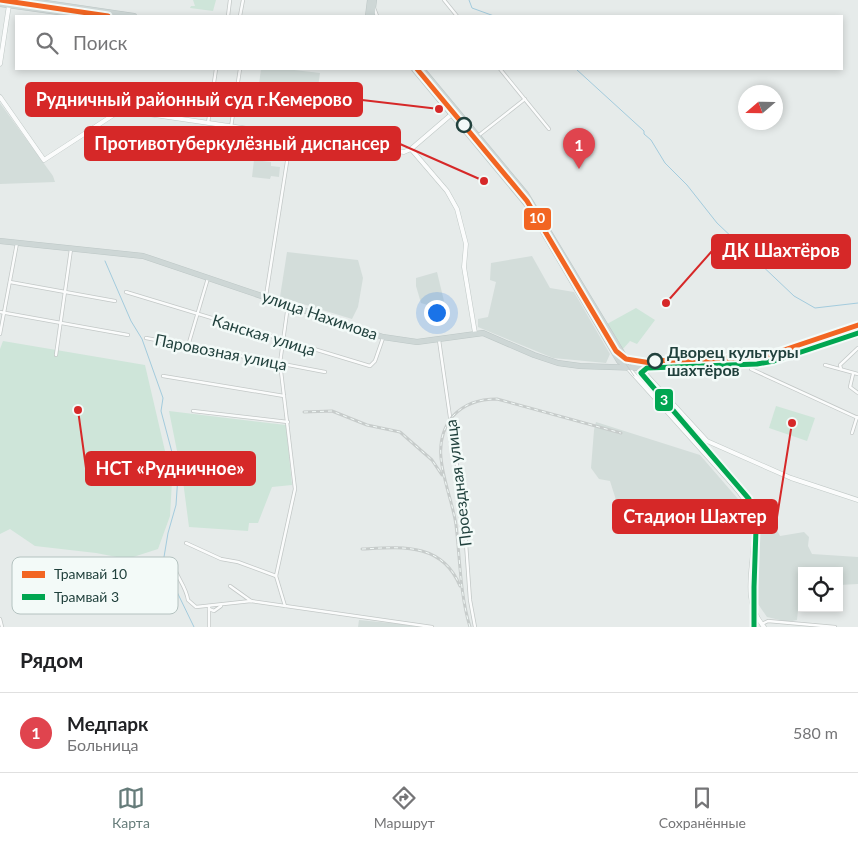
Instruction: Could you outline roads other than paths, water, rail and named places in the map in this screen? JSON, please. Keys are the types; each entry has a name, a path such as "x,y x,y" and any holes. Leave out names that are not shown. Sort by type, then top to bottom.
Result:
{"main road":[{"path":"26,0 127,15"},
{"path":"368,15 373,1"},
{"path":"372,15 373,1"},
{"path":"0,4 9,3 80,15"},
{"path":"415,70 478,136 532,203 624,356 627,367"},
{"path":"423,70 528,206 619,361 627,367"},
{"name":"улица Нахимова","path":"0,241 143,256 208,276 383,337 411,342 475,333 482,334 534,355 580,366 639,367 762,360 858,330"},
{"path":"624,356 639,367"}],"street":[{"path":"228,15 230,0"},
{"path":"240,15 243,0"},
{"path":"444,0 456,15"},
{"path":"373,1 376,15"},
{"path":"0,64 9,3"},
{"path":"208,123 216,70"},
{"path":"231,127 240,70"},
{"path":"501,70 549,129"},
{"path":"0,97 42,159 53,155 120,110 406,152 454,112"},
{"path":"478,136 525,99"},
{"path":"266,296 291,136"},
{"path":"411,149 448,191 457,209 466,244 464,267 475,333"},
{"path":"0,334 17,243"},
{"path":"56,355 59,321 71,249"},
{"path":"188,346 208,276"},
{"path":"10,282 115,301"},
{"name":"Канская улица","path":"126,292 282,341 370,366 375,362 383,337"},
{"path":"285,606 276,576 295,489 280,363 289,304"},
{"path":"0,312 59,321 128,335"},
{"name":"Паровозная улица","path":"146,338 325,372"},
{"name":"Проездная улица","path":"439,338 464,515 470,600 475,627"},
{"path":"841,369 840,365 858,348"},
{"path":"825,365 858,374"},
{"path":"627,367 734,486 749,507 754,529 750,598 755,616 763,626 768,621 835,627"},
{"path":"639,367 704,439 791,478 858,500"},
{"path":"751,369 858,418 852,433"},
{"path":"853,374 850,387 858,393"},
{"path":"163,376 284,396"},
{"path":"193,411 288,422"},
{"path":"699,446 704,439"},
{"path":"186,543 221,559 276,576"},
{"path":"178,576 186,588 188,600 196,607 251,601 432,627"},
{"path":"230,586 251,601"},
{"path":"209,607 209,627"},
{"path":"0,619 2,627"}],"waterway":[{"path":"469,0 472,8 491,15"},
{"path":"577,70 644,131 644,134 651,140 665,163 687,185 717,223 794,296 815,308 858,303"},
{"path":"105,261 131,321 142,339 163,398 161,411 178,475 176,505 164,557"},
{"path":"178,594 194,627"}],"tram line":[{"name":"10","path":"0,0 101,15"},
{"name":"10","path":"418,70 527,201 616,351 626,359 651,363"},
{"name":"10","path":"652,361 756,357 772,354 858,325"},
{"name":"3","path":"754,627 756,529 749,499 641,373 647,368 757,364 774,361 858,333"},
{"path":"617,351 634,376"}],"railway":[{"path":"470,627 462,589 456,525 441,455 441,441 445,428 453,416 473,403 497,399 621,433"},
{"path":"304,412 332,411 367,425 400,432 432,460 442,475"},
{"path":"362,549 405,548 431,554 443,561 460,586"}],"place":[{"name":"Рудничный районный суд г.Кемерово","path":"439,109"},
{"name":"Медпарк","path":"579,169"},
{"name":"Противотуберкулёзный диспансер","path":"484,181"},
{"name":"ДК Шахтёров","path":"666,303"},
{"name":"Дворец культуры шахтёров","path":"655,361"},
{"name":"НСТ «Рудничное»","path":"78,410"},
{"name":"Стадион Шахтер","path":"792,423"}]}
